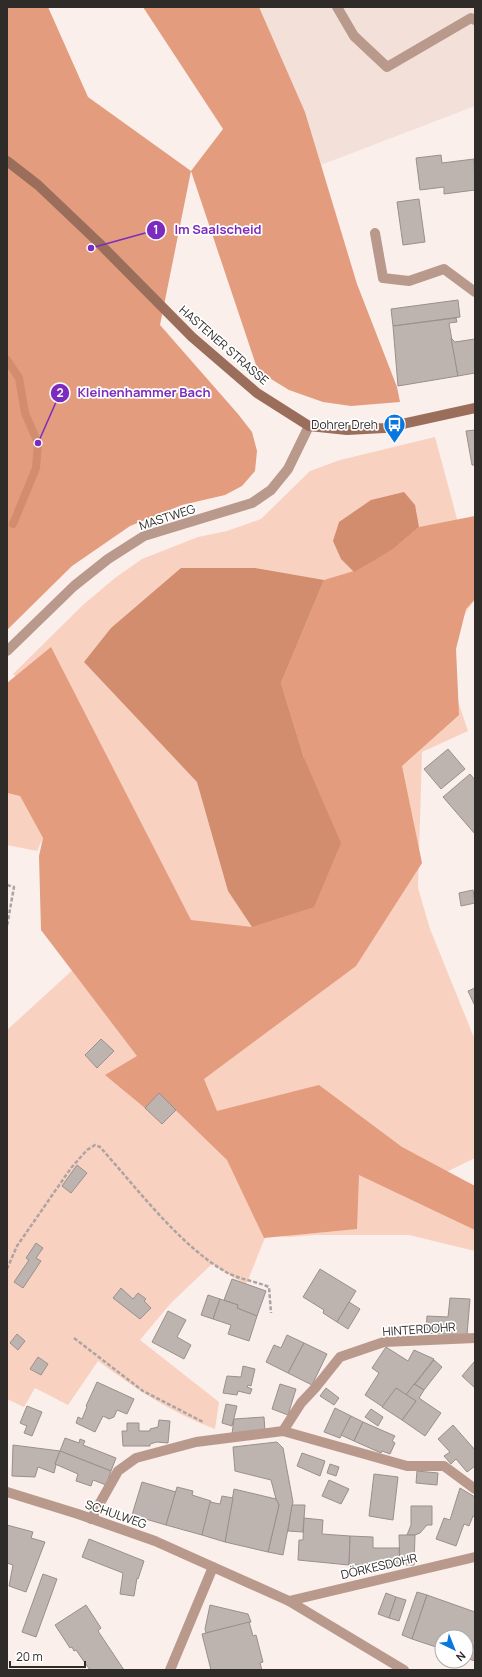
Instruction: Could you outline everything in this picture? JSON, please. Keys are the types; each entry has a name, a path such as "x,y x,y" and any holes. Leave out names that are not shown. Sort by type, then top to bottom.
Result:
{"main road":[{"name":"HASTENER STRASSE","path":"7,161 38,186 99,243 192,337 257,393 308,426 347,430 384,428 475,408"}],"street":[{"path":"337,7 354,36 387,67 471,18 475,20"},
{"path":"375,233 383,278 409,281 444,269 475,292"},
{"name":"MASTWEG","path":"7,651 74,586 108,559 144,536 252,503 271,490 288,469 308,426"},
{"name":"HINTERDOHR","path":"283,1431 301,1403 340,1357 384,1342 475,1338"},
{"path":"91,1519 118,1471 136,1458 196,1442 283,1431 407,1466 444,1466 475,1490"},
{"name":"SCHULWEG","path":"7,1492 154,1541 289,1601 404,1670"},
{"name":"DÖRKESDOHR","path":"289,1601 475,1557"},
{"path":"170,1670 213,1567"}],"path":[{"path":"7,885 14,887 7,926"},
{"path":"7,1269 18,1246 71,1168 89,1148 94,1145 100,1147 195,1250 227,1272 269,1287 271,1313"},
{"path":"74,1338 143,1391 213,1427 213,1440"}],"shaded area":[{"path":"7,7 48,7 88,97 191,171 160,325 252,432 257,451 255,471 242,486 225,495 182,505 130,526 72,566 7,630"},
{"path":"143,7 259,7 305,112 357,284 397,387 400,402 351,406 323,402 289,390 258,371 191,171 223,129"},
{"path":"259,7 475,7 475,106 321,165 305,112"},
{"path":"435,437 467,556 475,553 475,600 467,610 457,630 453,651 457,698 468,731 422,752 418,888 430,929 475,1040 475,1158 438,1176 475,1201 475,1251 409,1235 315,1235 290,1237 266,1235 246,1285 212,1264 170,1304 140,1340 219,1402 215,1429 168,1408 98,1361 68,1405 35,1388 24,1407 7,1399 7,1030 100,945 60,718 13,674 84,604 115,578 142,559 198,537 227,531 261,519 310,471 340,460"},
{"path":"404,492 415,505 419,527 392,550 354,572 341,559 333,541 339,522 371,500"},
{"path":"475,516 475,599 466,609 456,649 459,715 402,766 422,863 356,966 204,1079 217,1111 319,1085 402,1147 475,1186 475,1230 359,1175 357,1229 264,1238 227,1160 159,1094 145,1108 105,1075 137,1056 41,930 39,856 43,838 20,796 7,793 7,683 51,647 191,920 252,927 304,758 281,683 324,580 354,571 392,550 419,527"},
{"path":"181,568 255,568 324,580 281,683 304,758 341,843 314,907 252,927 228,891 197,782 84,662 111,628"},
{"path":"7,793 20,796 43,838 37,851 7,845"}],"building":[{"path":"441,155 442,163 474,159 475,190 444,194 444,187 420,190 416,158"},
{"path":"419,199 425,242 403,245 397,202"},
{"path":"458,300 460,317 393,326 391,309"},
{"path":"456,318 457,322 449,323 458,376 398,386 393,326"},
{"path":"451,338 455,342 475,339 475,373 458,376"},
{"path":"475,430 475,465 472,465 466,431"},
{"path":"448,749 465,769 441,789 424,769"},
{"path":"470,774 475,780 475,834 443,797"},
{"path":"473,890 475,903 461,906 459,893"},
{"path":"475,988 475,1006 468,991"},
{"path":"101,1039 114,1051 97,1068 85,1055"},
{"path":"159,1093 176,1110 162,1124 145,1108"},
{"path":"77,1165 87,1173 71,1193 62,1186"},
{"path":"36,1243 43,1248 36,1258 41,1261 23,1288 14,1282 29,1260 26,1258"},
{"path":"320,1269 356,1291 337,1322 323,1313 324,1310 303,1297"},
{"path":"232,1279 266,1291 257,1316 237,1308 238,1305 224,1300"},
{"path":"121,1288 133,1299 138,1293 146,1299 144,1301 151,1308 140,1319 113,1298"},
{"path":"208,1295 220,1299 213,1319 201,1315"},
{"path":"450,1298 470,1299 467,1335 426,1333 427,1316 448,1317"},
{"path":"220,1299 238,1305 237,1308 257,1316 249,1341 228,1334 231,1325 213,1319"},
{"path":"349,1302 360,1309 348,1329 337,1322"},
{"path":"168,1311 186,1320 177,1337 191,1345 184,1359 152,1342"},
{"path":"17,1334 25,1341 18,1350 10,1343"},
{"path":"287,1335 304,1343 288,1373 266,1362 274,1345 281,1348"},
{"path":"304,1343 327,1354 312,1385 288,1373"},
{"path":"386,1347 408,1361 414,1350 434,1359 406,1395 396,1388 383,1407 365,1395 379,1373 372,1368"},
{"path":"38,1357 48,1364 41,1375 30,1369"},
{"path":"434,1360 442,1367 424,1390 415,1384"},
{"path":"474,1362 475,1363 475,1388 462,1376"},
{"path":"243,1366 255,1369 251,1386 248,1385 247,1387 252,1389 250,1394 238,1391 237,1395 223,1393 227,1376 241,1377"},
{"path":"97,1382 134,1399 127,1414 117,1410 114,1417 109,1419 103,1416 95,1432 76,1423 78,1417 82,1419"},
{"path":"280,1384 296,1389 288,1415 272,1409"},
{"path":"414,1384 424,1390 419,1398 441,1413 425,1436 402,1420 416,1401 406,1395"},
{"path":"326,1388 339,1398 334,1405 320,1396"},
{"path":"396,1388 416,1401 402,1420 382,1407"},
{"path":"226,1404 237,1406 232,1426 222,1423"},
{"path":"27,1406 42,1412 32,1436 24,1433 27,1426 20,1423"},
{"path":"335,1408 351,1416 340,1438 324,1432"},
{"path":"371,1409 383,1417 378,1426 365,1417"},
{"path":"351,1416 363,1422 354,1441 341,1435"},
{"path":"264,1417 265,1431 232,1434 234,1419"},
{"path":"159,1420 170,1421 168,1443 157,1442 150,1444 150,1446 123,1446 122,1431 127,1431 127,1423 139,1423 139,1431 150,1431 150,1429 158,1427"},
{"path":"363,1422 395,1436 392,1441 395,1443 390,1454 382,1451 381,1453 354,1441"},
{"path":"453,1425 475,1450 475,1466 467,1472 456,1459 451,1464 444,1456 450,1452 438,1439"},
{"path":"65,1438 79,1443 80,1439 85,1441 83,1445 116,1458 111,1471 60,1451"},
{"path":"277,1442 283,1448 293,1502 283,1555 268,1552 279,1505 271,1480 235,1471 233,1447"},
{"path":"13,1445 60,1451 55,1464 54,1473 38,1467 35,1477 12,1476"},
{"path":"60,1451 111,1471 106,1485 93,1480 91,1486 76,1481 78,1474 55,1464"},
{"path":"302,1453 325,1461 320,1476 297,1466"},
{"path":"330,1464 339,1467 336,1476 327,1473"},
{"path":"417,1471 438,1473 437,1485 416,1483"},
{"path":"374,1474 398,1477 393,1520 369,1516"},
{"path":"329,1480 349,1489 341,1504 322,1496"},
{"path":"142,1482 176,1492 166,1525 132,1515"},
{"path":"177,1487 193,1491 192,1495 211,1501 202,1535 166,1525"},
{"path":"460,1488 475,1497 475,1517 473,1516 469,1526 464,1524 456,1546 436,1539 444,1518 450,1520"},
{"path":"234,1489 276,1499 279,1505 268,1552 225,1542"},
{"path":"222,1496 233,1498 225,1542 202,1535 210,1502 220,1504"},
{"path":"292,1505 305,1505 303,1532 288,1531"},
{"path":"411,1506 432,1506 432,1525 427,1525 420,1533 415,1535 407,1535 411,1525"},
{"path":"304,1518 323,1520 322,1534 350,1536 349,1565 298,1560 299,1540 303,1540"},
{"path":"7,1525 33,1532 31,1538 45,1542 26,1592 9,1586 13,1565 7,1563"},
{"path":"399,1535 415,1535 414,1565 400,1565"},
{"path":"350,1536 373,1537 373,1548 399,1548 400,1565 349,1565"},
{"path":"89,1539 144,1561 138,1579 137,1578 134,1596 120,1594 123,1573 82,1557"},
{"path":"43,1574 57,1579 36,1637 22,1632"},
{"path":"417,1592 427,1595 412,1639 402,1635"},
{"path":"386,1593 396,1597 389,1618 378,1614"},
{"path":"427,1595 475,1612 474,1646 474,1629 434,1629 434,1646 412,1639"},
{"path":"396,1597 406,1600 399,1621 389,1618"},
{"path":"86,1605 101,1628 98,1631 124,1670 90,1670 76,1650 74,1651 72,1647 70,1648 55,1625"},
{"path":"210,1605 248,1614 251,1622 206,1633 205,1629"},
{"path":"249,1622 253,1636 256,1635 263,1662 260,1663 262,1670 211,1670 202,1634"},
{"path":"475,1643 475,1661 474,1661"}],"waterway":[{"path":"7,360 19,378 25,413 38,443 36,468 13,524"}],"place":[{"name":"Im Saalscheid","path":"91,248"},
{"name":"Kleinenhammer Bach","path":"38,443"},
{"name":"Dohrer Dreh","path":"394,444"}]}
